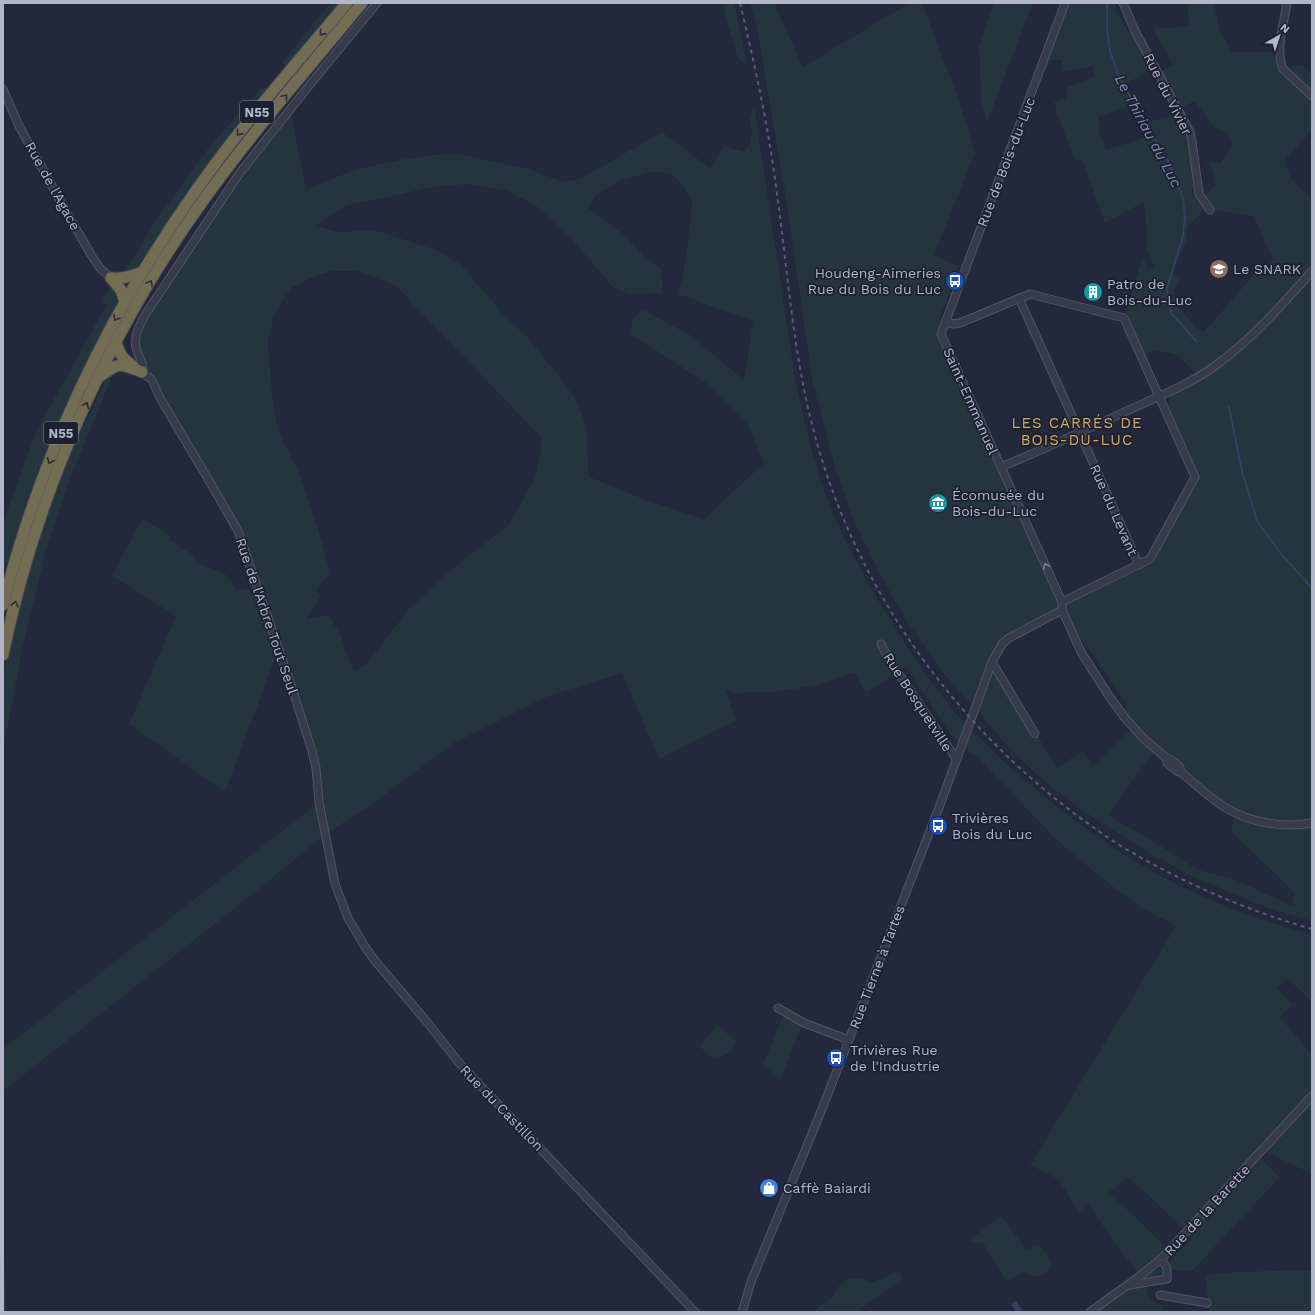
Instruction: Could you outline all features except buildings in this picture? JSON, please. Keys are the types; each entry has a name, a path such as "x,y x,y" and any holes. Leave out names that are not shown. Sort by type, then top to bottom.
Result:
{"highway":[{"name":"N55","path":"3,605 23,536 44,476 64,426 113,323 142,272 216,162 347,3"},
{"name":"N55","path":"3,655 18,591 33,541 55,479 74,431 116,341 152,278 204,199 248,140 362,3"},
{"path":"111,278 131,277 142,272"},
{"path":"111,278 121,290 125,302"},
{"path":"116,341 118,350 124,360 142,372"},
{"path":"98,378 116,366 122,365 142,372"}],"street":[{"path":"142,372 143,364 136,348 136,341 137,331 145,315 239,174 377,3"},
{"name":"Rue de Bois-du-Luc","path":"941,334 1066,3"},
{"name":"Rue du Vivier","path":"1123,3 1135,31 1190,132 1199,194 1210,210"},
{"path":"1287,3 1279,52 1281,64 1283,69 1312,96"},
{"name":"Rue de l'Agace","path":"3,89 19,126 68,216 93,258 100,268 111,278"},
{"path":"1001,467 1080,433 1199,376 1227,356 1270,318 1312,271"},
{"path":"946,321 953,324 960,323 1030,294 1124,318 1159,396"},
{"name":"Rue du Levant","path":"1019,298 1139,565"},
{"name":"Saint-Emmanuel","path":"941,334 1001,467 1081,652 1125,718 1142,737 1166,758 1170,759 1179,766 1182,773 1217,802 1236,814 1261,822 1276,824 1295,825 1312,823"},
{"name":"Rue de l'Arbre Tout Seul","path":"142,372 152,380 160,398 238,531 291,685 315,762 319,802 335,884"},
{"name":"Rue Tierne à Tartes","path":"742,1312 759,1262 820,1115 957,760 992,662 1002,644 1009,638 1062,606 1150,559 1195,477 1159,396"},
{"name":"Rue Bosquetville","path":"881,644 888,658 957,760"},
{"path":"992,662 1035,734"},
{"name":"Rue du Castillon","path":"335,884 348,918 365,947 387,976 427,1022 460,1064 695,1312"},
{"path":"778,1008 804,1023 849,1040"},
{"name":"Rue de la Barette","path":"1090,1312 1127,1286 1161,1259 1312,1096"},
{"path":"1127,1286 1167,1279 1167,1268 1161,1259"},
{"path":"1160,1295 1207,1303"}],"shaded area":[{"path":"330,3 342,3 288,68 282,63"},
{"path":"723,3 734,3 747,64 738,59"},
{"path":"750,3 779,3 775,6 803,67 909,3 922,3 958,98 975,153 934,255 959,266 938,323 943,338 1062,602 1150,559 1195,477 1166,413 1171,395 1199,376 1177,355 1157,350 1141,355 1124,318 1128,316 1127,309 1143,256 1148,269 1154,266 1146,247 1148,245 1144,202 1105,223 1082,159 1075,161 1054,102 1065,99 1068,93 1066,88 1095,77 1092,66 1062,72 1062,60 1051,60 1047,70 1041,67 1065,3 1115,3 1116,15 1119,15 1129,33 1135,31 1154,66 1124,86 1135,105 1098,117 1099,133 1106,150 1153,135 1169,163 1184,199 1171,163 1147,122 1179,114 1187,132 1196,186 1191,189 1194,197 1198,196 1205,206 1197,218 1188,225 1186,243 1176,262 1174,276 1179,279 1174,289 1177,304 1196,328 1204,332 1250,279 1273,260 1254,216 1210,210 1201,199 1216,185 1213,170 1205,161 1221,163 1233,142 1226,133 1213,127 1195,101 1180,108 1160,72 1173,65 1153,29 1190,26 1187,3 1214,3 1219,30 1232,52 1279,52 1282,66 1301,65 1312,74 1312,130 1285,160 1286,167 1294,182 1312,198 1312,921 1265,907 1194,877 1151,854 1083,811 1044,781 1011,750 944,674 908,623 882,578 854,521 836,471 813,384 785,192 756,23","holes":["1062,610 1072,631 1086,644 1127,706 1125,718 1134,728 1117,742 1093,766 1082,751 1057,768 992,662 1009,638","1157,751 1236,813 1231,831 1295,893 1292,906 1234,879 1198,870 1108,815 1146,762"]},
{"path":"994,3 1033,3 987,122 981,100 979,46"},
{"path":"274,85 173,217 162,229 135,271 121,275 156,220 210,146 261,88"},
{"path":"754,106 795,378 823,489 848,546 878,600 907,647 947,703 969,729 964,744 972,730 1006,764 1060,809 1135,861 1156,873 1199,895 1243,913 1312,934 1312,1002 1288,979 1276,987 1293,1005 1280,1017 1312,1055 1312,1174 1263,1150 1258,1156 1280,1177 1193,1270 1174,1270 1169,1265 1172,1258 1192,1238 1145,1192 1128,1178 1109,1192 1170,1251 1140,1276 1111,1238 1089,1205 1079,1212 1058,1179 1030,1165 1176,926 1142,908 1112,886 1053,836 978,758 952,736 906,667 866,693 854,672 818,685 776,692 735,693 725,689 736,721 659,759 622,673 548,696 452,744 379,799 326,834 245,900 3,1091 3,1049 319,802 312,751 278,651 225,792 129,724 176,616 112,576 142,519 170,535 169,540 192,554 196,562 225,574 237,590 246,588 259,596 238,531 145,374 138,354 137,331 239,174 290,110 306,189 355,170 399,160 434,155 458,154 528,169 564,182 580,179 662,132 710,168 723,146 744,152 750,143 752,133 750,121","holes":["654,171 671,174 684,186 692,204 686,260 678,294 753,321 744,380 690,335 643,310 633,318 630,333 706,383 748,425 764,463 704,519 646,500 589,477 586,425 575,398 526,336 503,314 460,264 436,250 374,230 338,232 316,226 347,205 430,187 468,184 508,191 543,210 570,237 614,288 629,294 663,293 661,269 645,257 622,233 588,208 595,195 619,181","333,271 357,271 397,286 541,437 541,450 535,478 509,525 458,564 410,608 367,663 354,672 341,635 328,615 306,619 320,597 316,590 330,572 316,522 299,472 280,435 273,406 268,342 274,314 291,288 313,277"]},
{"path":"110,286 117,292 119,303 87,364 3,591 3,522 36,432 107,304 102,302"},
{"path":"115,369 70,479 46,549 23,646 3,750 3,675 11,635 35,549 67,457 77,434 85,424 106,378"},
{"path":"786,1016 800,1024 801,1027 780,1078 763,1064 783,1017"},
{"path":"717,1025 736,1041 733,1049 724,1056 713,1059 699,1046"},
{"path":"1002,1216 1026,1250 1034,1245 1037,1245 1045,1251 1051,1263 1051,1266 1047,1271 1035,1276 1023,1272 1006,1281 983,1243 972,1243 970,1239"},
{"path":"3,1233 7,1312 3,1312"},
{"path":"1156,1269 1162,1270 1161,1275 1148,1278 1147,1276"},
{"path":"1312,1270 1312,1312 1209,1312 1206,1275 1237,1272"},
{"path":"893,1272 900,1273 902,1279 856,1312 815,1312 830,1300 836,1290 845,1281 853,1278 873,1282 886,1277"},
{"path":"1145,1282 1149,1297 1153,1302 1162,1305 1164,1308 1163,1312 1090,1312 1127,1286"}],"water":[{"path":"1016,1301 1022,1310 1020,1312 1016,1312 1011,1304"}],"waterway":[{"name":"Le Thiriau du Luc","path":"1107,3 1107,29 1110,51 1119,77 1169,163 1183,199 1185,216 1183,236 1167,288 1168,301 1172,314 1197,342"},
{"name":"Le Thiriau du Luc","path":"1229,407 1242,471 1257,521 1282,555 1312,588"}],"railway":[{"path":"740,3 766,122 777,194 796,343 807,403 814,432 832,488 854,543 881,595 913,645 948,692 987,736 1030,777 1075,814 1118,844 1154,865 1198,887 1243,906 1312,929"}],"place":[{"name":"Le SNARK","path":"1219,269"},
{"name":"Houdeng-Aimeries Rue du Bois du Luc","path":"955,281"},
{"name":"Patro de Bois-du-Luc","path":"1093,292"},
{"name":"Écomusée du Bois-du-Luc","path":"938,503"},
{"name":"Trivières Bois du Luc","path":"938,826"},
{"name":"Trivières Rue de l'Industrie","path":"836,1058"},
{"name":"Caffè Baiardi","path":"769,1188"}],"district":[{"name":"LES CARRÉS DE BOIS-DU-LUC","path":"1077,432"}]}
